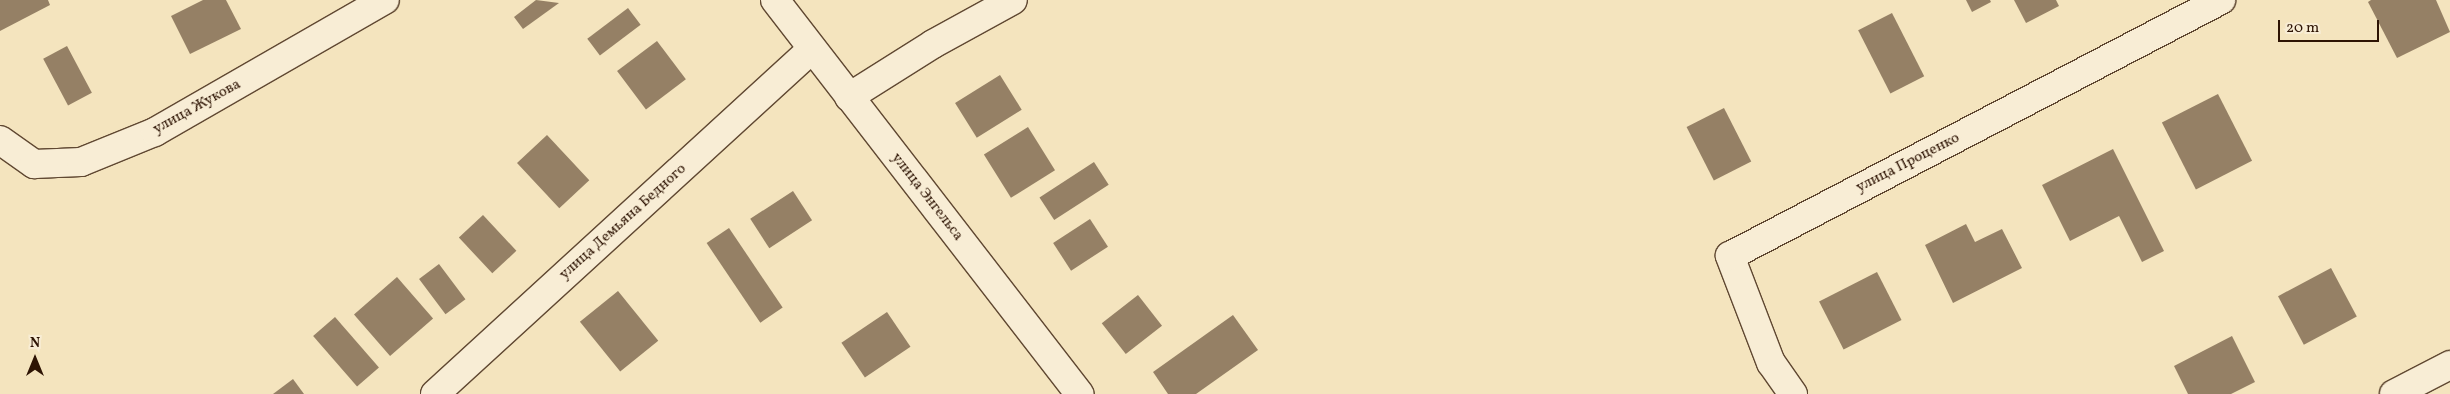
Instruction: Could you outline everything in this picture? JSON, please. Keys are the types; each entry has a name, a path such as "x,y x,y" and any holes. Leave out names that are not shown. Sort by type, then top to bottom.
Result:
{"street":[{"name":"улица Жукова","path":"0,140 34,164 81,162 155,132 385,0"},
{"name":"улица Энгельса","path":"775,0 1080,394"},
{"path":"849,97 933,44 1013,0"},
{"name":"улица Проценко","path":"1793,394 1771,363 1730,256 2221,0"},
{"name":"улица Демьяна Бедного","path":"435,394 812,49"},
{"path":"2394,394 2450,365"}],"building":[{"path":"0,0 48,0 50,5 0,31"},
{"path":"203,0 226,0 241,29 190,54 171,16"},
{"path":"536,0 559,3 523,29 514,17"},
{"path":"1966,0 1990,0 1991,2 1972,12"},
{"path":"2014,0 2056,0 2059,6 2026,23"},
{"path":"2371,0 2436,0 2450,32 2397,58 2368,2"},
{"path":"628,8 641,25 600,55 587,39"},
{"path":"1892,13 1924,76 1890,94 1858,30"},
{"path":"657,41 686,79 646,109 617,71"},
{"path":"67,46 92,93 68,105 43,59"},
{"path":"1000,75 1022,110 977,138 955,103"},
{"path":"2218,94 2252,161 2196,189 2162,123"},
{"path":"1724,108 1751,161 1714,181 1687,127"},
{"path":"1028,127 1055,170 1011,198 984,155"},
{"path":"547,135 589,180 559,208 517,163"},
{"path":"2113,149 2164,251 2142,262 2119,216 2070,241 2042,185"},
{"path":"1094,162 1109,185 1054,220 1039,197"},
{"path":"793,191 812,220 769,248 750,219"},
{"path":"483,215 516,251 492,273 459,238"},
{"path":"1090,219 1108,247 1071,271 1053,243"},
{"path":"1966,224 1975,242 2002,229 2022,268 1953,303 1925,245"},
{"path":"729,228 783,308 760,323 707,243"},
{"path":"439,264 465,299 446,314 419,279"},
{"path":"2331,268 2357,317 2304,345 2278,296"},
{"path":"1877,272 1902,320 1844,350 1819,302"},
{"path":"397,277 433,319 390,356 354,314"},
{"path":"618,291 658,341 620,372 580,322"},
{"path":"1138,295 1162,326 1126,354 1102,323"},
{"path":"887,312 910,347 865,378 841,343"},
{"path":"1233,315 1258,350 1196,394 1168,394 1153,372"},
{"path":"335,317 379,368 357,387 313,336"},
{"path":"2232,336 2255,382 2231,394 2188,394 2174,366"},
{"path":"293,379 304,394 273,394"}]}
